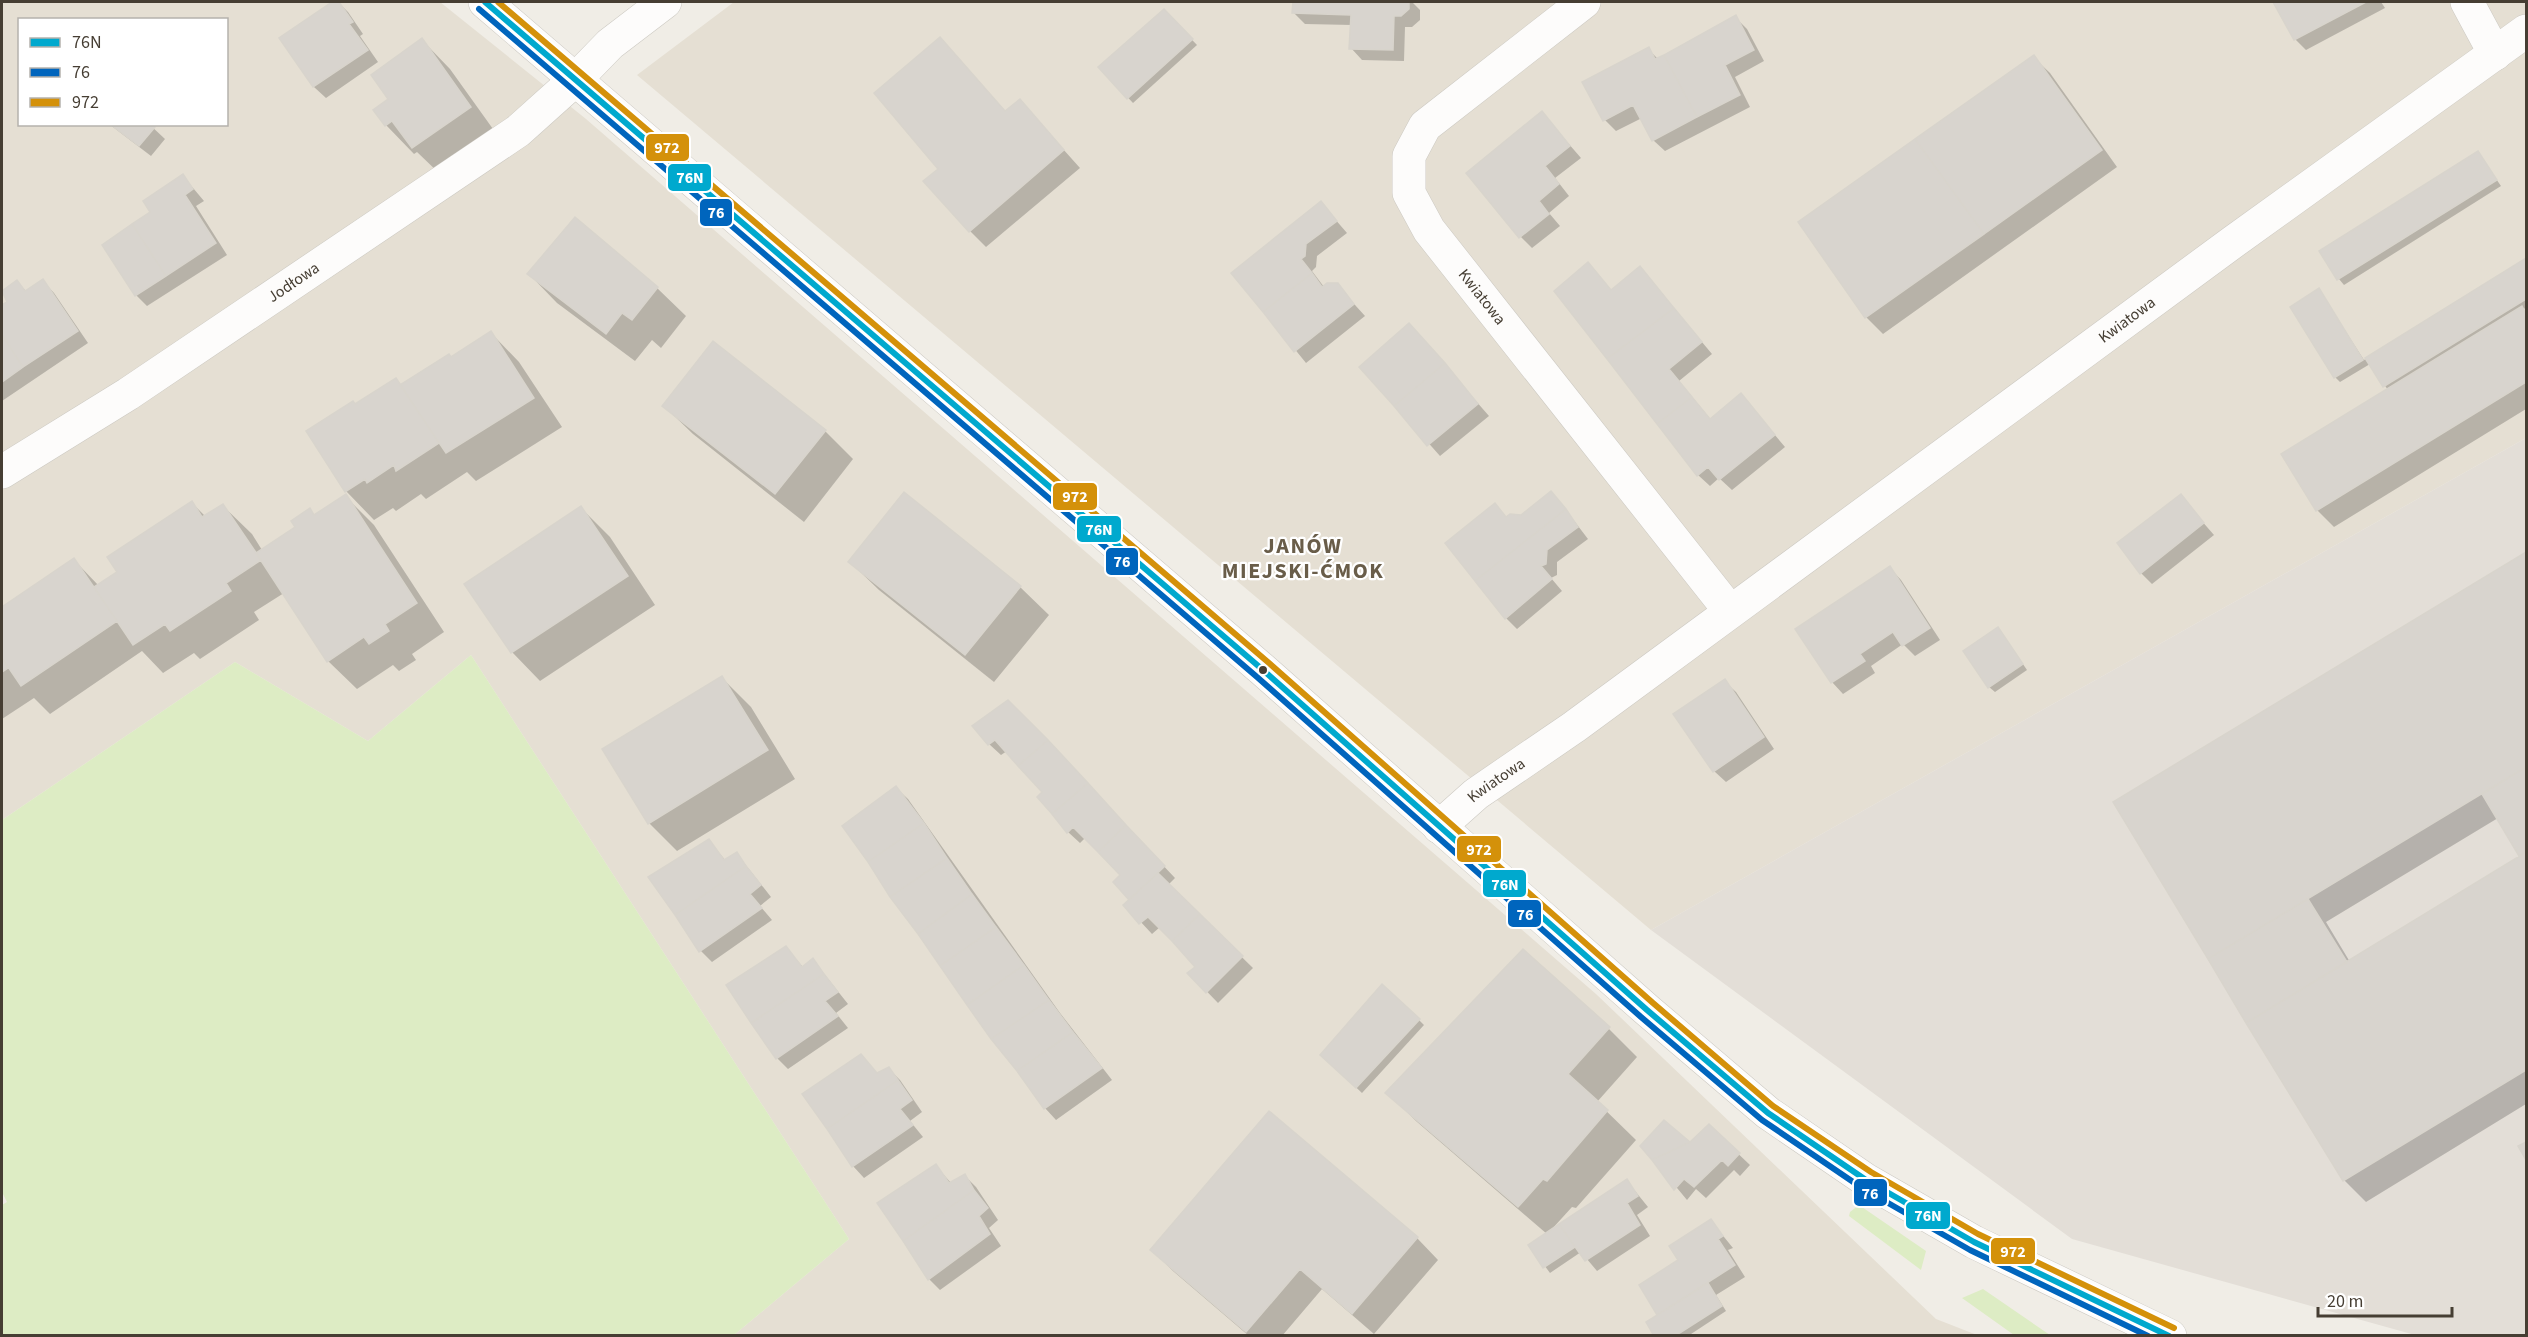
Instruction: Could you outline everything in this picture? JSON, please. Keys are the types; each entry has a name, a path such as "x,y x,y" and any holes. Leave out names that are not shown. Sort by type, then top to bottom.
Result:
{"street":[{"path":"485,2 1263,670 1638,1002 1768,1113 1866,1180 1974,1242 2170,1335"},
{"name":"Jodłowa","path":"2,472 128,394 518,131 576,79 610,44 665,2"},
{"name":"Kwiatowa","path":"1584,2 1425,126 1409,156 1409,193 1429,230 1730,611"},
{"path":"2467,2 2495,54"},
{"name":"Kwiatowa","path":"1439,827 1476,794 1574,727 2526,31"}],"shaded area":[{"path":"2,2 440,2 586,119 1596,994 1936,1319 1977,1335 734,1335 849,1239 471,655 368,741 235,662 2,820"},
{"path":"734,2 2526,2 2526,438 1651,930 637,75"},
{"path":"2526,438 2526,1335 2415,1335 2072,1239 1651,930"}],"green space":[{"path":"471,655 849,1239 734,1335 2,1335 2,1205 7,1202 2,1192 2,820 235,662 368,741"},
{"path":"1859,1205 1926,1251 1921,1270 1849,1216 1850,1212"},
{"path":"1983,1289 2050,1335 2014,1335 1962,1298"}],"building":[{"path":"332,2 339,2 353,22 349,24 368,50 313,87 279,38"},
{"path":"1293,2 1409,2 1409,9 1401,16 1394,16 1393,50 1349,49 1351,15 1292,13"},
{"path":"2273,2 2366,2 2294,40"},
{"path":"1164,9 1193,39 1127,99 1098,67"},
{"path":"1736,15 1754,50 1725,65 1740,95 1697,117 1664,55"},
{"path":"940,37 1005,111 1020,99 1064,150 969,232 923,181 938,169 874,93"},
{"path":"422,38 471,107 412,148 392,121 385,126 373,110 388,99 371,75"},
{"path":"1649,47 1655,59 1664,55 1697,117 1652,141 1633,105 1603,121 1582,82"},
{"path":"2034,55 2102,150 1984,234 1915,139"},
{"path":"1542,111 1570,146 1545,166 1559,184 1539,201 1549,214 1519,238 1466,173"},
{"path":"113,126 154,126 139,146"},
{"path":"1915,139 1984,234 1865,318 1798,222"},
{"path":"2478,151 2497,180 2337,280 2319,251"},
{"path":"183,174 193,189 185,195 216,243 166,276 132,224 150,212 143,201"},
{"path":"1321,201 1337,221 1306,244 1305,256 1301,259 1312,273 1263,312 1231,273"},
{"path":"575,217 658,287 632,320 622,313 606,334 527,274"},
{"path":"132,224 166,276 135,296 102,245"},
{"path":"2526,258 2526,299 2383,387 2365,358"},
{"path":"1588,262 1611,290 1640,266 1674,308 1607,359 1554,291"},
{"path":"1312,273 1322,287 1327,283 1338,283 1354,304 1294,352 1263,312"},
{"path":"43,279 78,331 23,367 2,335 2,305 7,302 2,291 17,280 25,291"},
{"path":"2319,288 2363,360 2334,378 2290,307"},
{"path":"2522,306 2526,314 2526,382 2316,511 2281,454"},
{"path":"1674,308 1702,342 1669,369 1692,397 1657,424 1607,359"},
{"path":"1409,323 1445,363 1394,406 1359,367"},
{"path":"491,331 534,398 446,453 400,385 449,354 451,357"},
{"path":"2,335 23,367 2,382"},
{"path":"713,341 826,430 775,494 662,406"},
{"path":"1445,363 1478,404 1427,446 1394,406"},
{"path":"396,378 439,443 396,471 394,465 367,483 365,479 345,492 306,431 353,401 355,404"},
{"path":"1741,393 1775,435 1719,480 1708,467 1697,476 1657,424 1692,397 1710,419"},
{"path":"1551,491 1566,509 1475,581 1445,543 1495,503 1506,517 1510,514 1521,515"},
{"path":"904,492 1021,586 965,655 848,562"},
{"path":"346,494 417,603 385,624 389,631 369,644 364,637 327,662 256,553 295,527 291,521 310,508 314,515"},
{"path":"2181,494 2204,523 2140,574 2117,543"},
{"path":"192,501 202,517 223,504 261,560 226,583 231,591 170,631 165,624 133,645 94,587 117,572 107,557"},
{"path":"581,506 628,576 511,653 464,584"},
{"path":"1566,509 1578,527 1547,550 1546,564 1541,566 1552,579 1505,619 1475,581"},
{"path":"2526,552 2526,767 2208,959 2113,802"},
{"path":"74,558 117,621 21,686 2,658 2,607"},
{"path":"1890,566 1930,628 1902,646 1893,632 1860,654 1865,661 1831,683 1795,629"},
{"path":"1998,627 2023,664 1988,688 1963,651"},
{"path":"2,658 8,668 2,672"},
{"path":"722,676 768,750 648,824 602,749"},
{"path":"1725,679 1764,737 1713,772 1673,714"},
{"path":"1008,700 1048,740 1018,766 995,740 988,745 972,726"},
{"path":"1048,740 1088,783 1052,814 1037,797 1042,792 1018,766"},
{"path":"2526,767 2526,852 2519,856 2482,794"},
{"path":"1088,783 1126,825 1098,852 1073,827 1067,833 1052,814"},
{"path":"896,786 924,823 868,862 842,826"},
{"path":"924,823 947,858 890,897 868,862"},
{"path":"1126,825 1165,866 1129,900 1113,882 1120,875 1098,852"},
{"path":"709,839 724,860 737,852 746,866 675,915 648,877"},
{"path":"2526,852 2526,1070 2343,1181 2246,1023"},
{"path":"947,858 972,894 918,934 890,897"},
{"path":"746,866 761,885 750,894 762,908 699,952 675,915"},
{"path":"1158,873 1200,914 1172,941 1148,917 1139,924 1123,905"},
{"path":"972,894 996,927 940,966 918,934"},
{"path":"2308,899 2347,962 2246,1023 2208,959"},
{"path":"1200,914 1243,956 1206,993 1187,973 1195,967 1172,941"},
{"path":"996,927 1024,965 967,1005 940,966"},
{"path":"786,946 802,967 813,958 824,974 751,1023 726,985"},
{"path":"1523,949 1610,1027 1568,1074 1608,1110 1547,1181 1543,1179 1518,1207 1385,1093"},
{"path":"1024,965 1049,1000 991,1039 967,1005"},
{"path":"824,974 838,992 825,1001 838,1016 776,1059 751,1023"},
{"path":"1382,984 1420,1019 1356,1088 1320,1055"},
{"path":"1049,1000 1073,1032 1017,1071 991,1039"},
{"path":"1073,1032 1102,1068 1044,1109 1017,1071"},
{"path":"861,1054 877,1073 889,1067 898,1080 827,1129 802,1094"},
{"path":"898,1080 912,1100 900,1109 913,1125 852,1167 827,1129"},
{"path":"1269,1111 1418,1237 1352,1314 1300,1269 1246,1332 1150,1250"},
{"path":"1664,1120 1690,1142 1652,1160 1640,1146"},
{"path":"1709,1124 1740,1153 1728,1166 1722,1160 1694,1187 1684,1179 1674,1190 1652,1160 1690,1142"},
{"path":"2526,1142 2526,1160 2518,1146"},
{"path":"936,1164 949,1183 965,1174 974,1190 903,1241 877,1203"},
{"path":"1627,1179 1638,1196 1627,1203 1640,1225 1585,1261 1559,1224"},
{"path":"974,1190 988,1208 979,1216 990,1234 928,1280 903,1241"},
{"path":"1711,1219 1723,1236 1718,1239 1735,1265 1657,1315 1639,1285 1678,1260 1669,1246"},
{"path":"1559,1224 1575,1247 1543,1268 1528,1245"},
{"path":"1708,1283 1722,1306 1675,1336 1654,1336 1646,1322"}],"transit line":[{"name":"76N","path":"485,2 1263,670 1647,1010 1768,1113 1866,1180 1974,1242 2169,1336"},
{"name":"972","path":"498,2 1269,663 1653,1003 1773,1106 1871,1172 1978,1234 2174,1328"},
{"name":"76","path":"479,9 1257,677 1641,1017 1762,1120 1862,1188 1970,1250 2148,1336"}],"district":[{"name":"JANÓW MIEJSKI-ĆMOK","path":"1303,558"}]}
